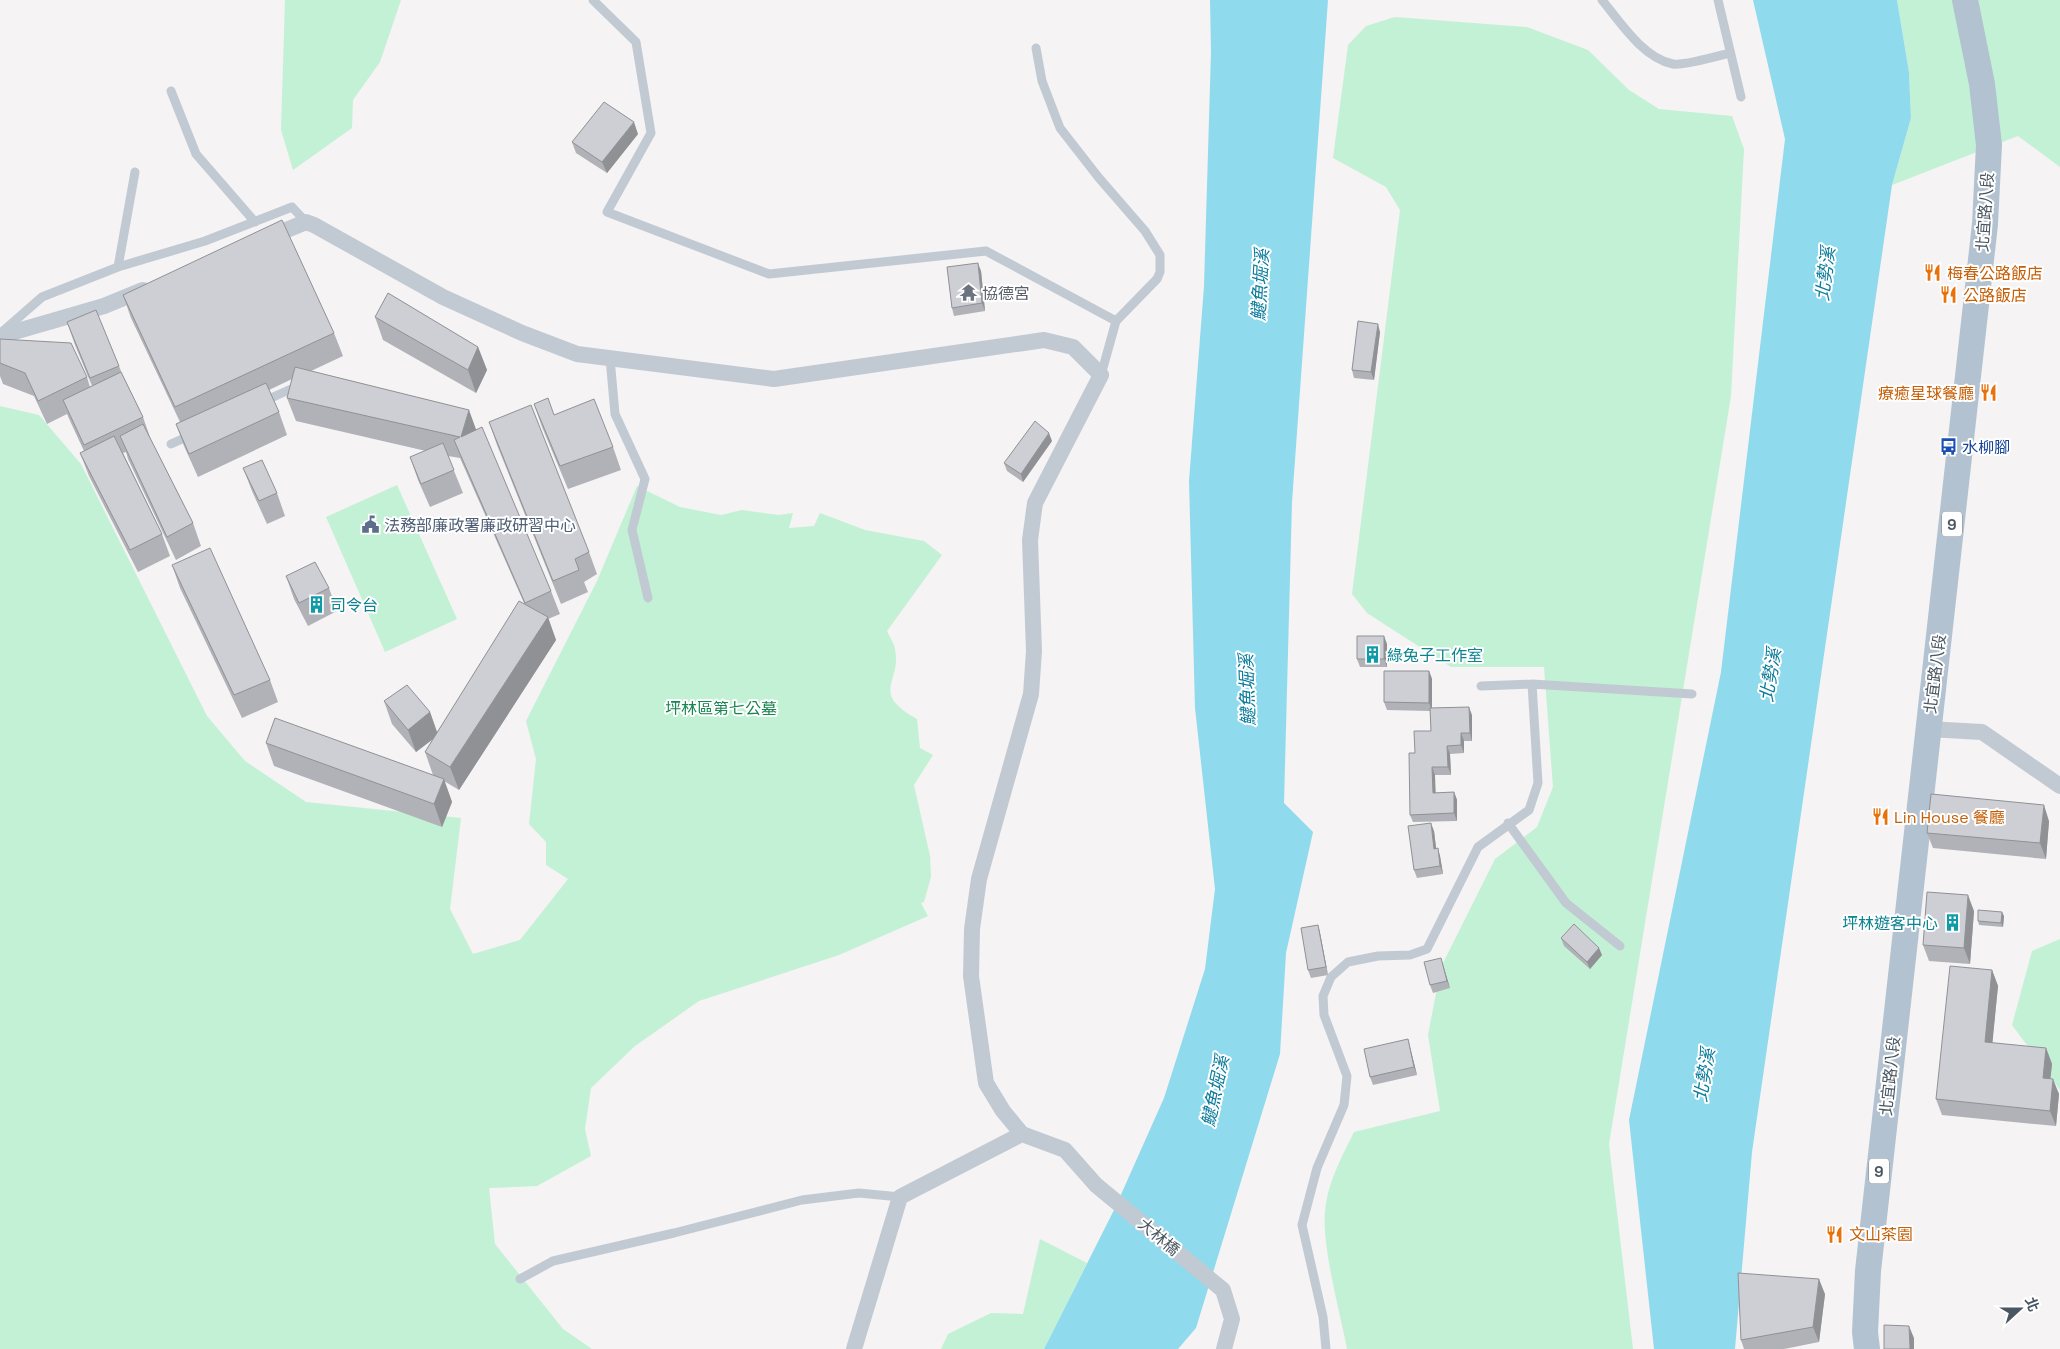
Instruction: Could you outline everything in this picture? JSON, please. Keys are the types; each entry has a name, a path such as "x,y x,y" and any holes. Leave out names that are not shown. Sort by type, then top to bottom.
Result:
{"main road":[{"name":"北宜路八段","path":"1867,1349 1865,1332 1868,1272 1986,224 1989,145 1982,84 1965,0"}],"street":[{"path":"251,245 306,222 443,297 522,333 577,354 774,379 1044,340 1073,347 1101,375 1035,503 1030,540 1034,651 1031,694 979,879 972,929 971,976 986,1083 1003,1111 1022,1134 900,1196 854,1349"},
{"path":"0,334 104,306 159,283"},
{"path":"1928,729 1982,732 2060,786"},
{"name":"大林橋","path":"1022,1134 1065,1150 1096,1184 1223,1290 1232,1319 1224,1349"}],"lane":[{"path":"593,0 636,42 651,134 608,212 769,274 986,251 1116,321"},
{"path":"1602,0 1648,52 1674,64 1714,58 1730,53"},
{"path":"1718,0 1741,97"},
{"path":"1036,48 1042,82 1060,128 1098,178 1145,231 1160,254 1160,272 1157,279 1116,321 1101,375"},
{"path":"171,91 196,154 254,222"},
{"path":"118,267 135,172"},
{"path":"0,334 42,297 118,267 205,241 292,207 306,222"},
{"path":"610,358 615,414 645,479 632,530 648,598"},
{"path":"252,407 305,383"},
{"path":"171,444 198,432"},
{"path":"1326,1349 1323,1317 1302,1225 1317,1168 1344,1105 1347,1076 1324,1014 1324,996 1331,978 1348,962 1378,956 1410,956 1427,949 1478,847 1529,810 1538,783 1532,684"},
{"path":"1481,686 1532,684 1692,694"},
{"path":"1508,824 1566,903 1620,946"},
{"path":"520,1279 553,1261 674,1233 802,1200 859,1193 900,1196"}],"green space":[{"path":"285,0 401,0 380,62 353,100 352,128 293,170 281,130"},
{"path":"1897,0 2060,0 2060,167 2018,136 1892,185 1911,118 1909,72"},
{"path":"1395,17 1527,27 1588,50 1629,90 1659,109 1732,116 1744,149 1731,396 1609,1144 1633,1349 1347,1349 1332,1280 1326,1244 1325,1212 1326,1202 1336,1170 1354,1132 1440,1111 1428,1035 1441,967 1495,859 1537,827 1553,787 1544,667 1451,667 1367,613 1352,594 1400,210 1386,187 1333,158 1348,45 1366,26"},
{"name":"坪林區第七公墓","path":"0,406 39,415 81,464 207,716 245,761 306,802 461,818 450,909 473,954 520,940 568,879 546,865 546,842 529,824 536,759 526,721 597,581 637,486 680,507 721,515 742,510 779,515 793,513 789,528 814,526 820,513 865,530 924,541 942,555 887,631 894,647 896,661 891,694 894,701 903,710 917,719 920,748 933,755 914,785 930,856 931,877 924,902 921,903 928,916 839,955 699,1001 635,1046 591,1088 585,1129 591,1156 537,1186 489,1188 495,1244 563,1329 592,1349 0,1349"},
{"path":"397,485 457,619 385,652 326,517"},
{"path":"2060,939 2060,1090 2012,1025 2032,951"},
{"path":"1040,1239 1087,1263 1044,1349 941,1349 948,1334 991,1313 1023,1314"}],"water":[{"name":"𩻸魚堀溪","path":"1210,0 1328,0 1292,502 1284,803 1313,832 1286,953 1280,1054 1196,1328 1178,1349 1044,1349 1115,1208 1164,1098 1205,969 1215,889 1195,708 1189,481 1204,286 1211,52"},
{"name":"北勢溪","path":"1753,0 1897,0 1909,72 1911,118 1892,185 1752,1152 1735,1349 1654,1349 1629,1120 1721,672 1785,139"}],"building":[{"path":"604,102 634,122 602,162 572,142"},
{"path":"282,220 334,333 175,407 123,295"},
{"name":"協德宮","path":"978,263 982,303 952,308 947,267"},
{"path":"388,293 478,347 468,370 375,317"},
{"path":"96,310 119,366 90,378 67,322"},
{"path":"1358,321 1378,324 1371,372 1352,370"},
{"path":"0,339 71,343 87,377 38,401 25,373 0,363"},
{"path":"295,367 469,410 461,437 482,427 551,591 525,603 454,440 460,437 287,398"},
{"path":"121,372 143,417 84,445 63,400"},
{"path":"266,383 279,412 189,454 176,424"},
{"path":"548,398 554,415 594,399 613,447 560,466 534,404"},
{"path":"531,405 589,552 575,559 579,570 553,581 489,422"},
{"path":"1035,421 1049,433 1021,474 1004,463"},
{"path":"143,424 193,523 167,537 120,436"},
{"path":"114,436 162,534 130,550 80,453"},
{"path":"443,443 454,470 421,484 410,457"},
{"path":"262,460 277,493 259,501 243,468"},
{"path":"210,548 270,680 234,695 172,565"},
{"path":"315,562 329,588 299,603 286,576"},
{"path":"519,601 548,617 450,767 425,752"},
{"path":"1357,636 1384,636 1384,659 1357,659"},
{"path":"1384,671 1429,671 1429,703 1384,702"},
{"path":"407,685 430,712 408,730 384,701"},
{"path":"1469,707 1470,733 1461,733 1461,745 1447,746 1448,767 1432,767 1433,793 1454,792 1454,813 1410,815 1409,753 1415,753 1414,731 1431,731 1430,708"},
{"path":"275,718 444,779 434,804 266,743"},
{"path":"1931,794 2044,805 2040,843 1927,833"},
{"path":"1431,823 1434,849 1438,848 1440,866 1414,870 1408,826"},
{"path":"1927,892 1968,895 1964,948 1923,945"},
{"path":"1978,910 2002,912 2001,923 1978,921"},
{"path":"1574,924 1599,948 1587,962 1561,938"},
{"path":"1318,925 1326,967 1308,970 1301,928"},
{"path":"1441,958 1447,981 1430,985 1424,962"},
{"path":"1950,966 1992,970 1985,1042 2046,1048 2043,1078 2053,1079 2050,1111 1936,1099"},
{"path":"1408,1039 1414,1067 1370,1077 1364,1049"},
{"path":"1738,1273 1819,1279 1813,1327 1741,1340"},
{"path":"1884,1325 1909,1326 1910,1349 1884,1349"}],"place":[{"name":"梅春公路飯店","path":"1933,273"},
{"name":"協德宮","path":"968,293"},
{"name":"公路飯店","path":"1949,295"},
{"name":"療癒星球餐廳","path":"1988,393"},
{"name":"水柳腳","path":"1948,447"},
{"name":"法務部廉政署廉政研習中心","path":"370,525"},
{"name":"司令台","path":"316,605"},
{"name":"綠兔子工作室","path":"1373,655"},
{"name":"Lin House 餐廳","path":"1880,817"},
{"name":"坪林遊客中心","path":"1952,923"},
{"name":"文山茶園","path":"1835,1234"}]}
